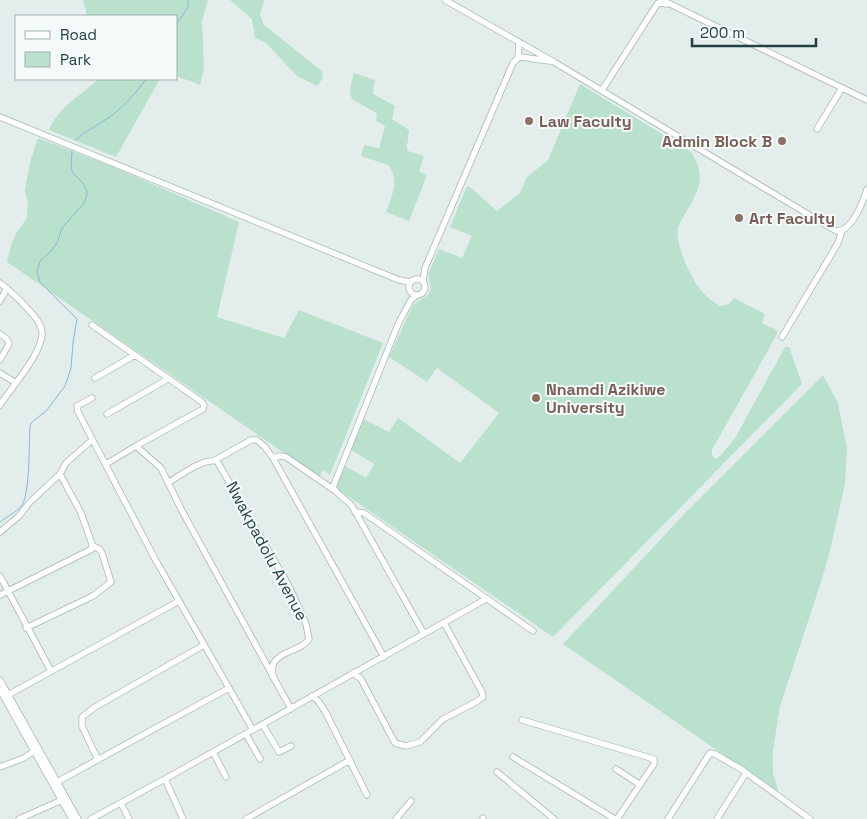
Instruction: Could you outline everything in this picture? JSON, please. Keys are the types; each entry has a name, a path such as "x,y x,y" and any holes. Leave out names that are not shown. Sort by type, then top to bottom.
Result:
{"street":[{"path":"445,0 602,90 820,222 836,231 842,231"},
{"path":"602,90 661,2 867,100"},
{"path":"518,58 519,42"},
{"path":"334,490 333,484 399,322 411,300 424,292 425,268 513,63 521,56 554,62"},
{"path":"817,129 842,88"},
{"path":"0,117 399,280 410,282 417,278 425,268"},
{"path":"782,337 838,244 842,231 851,223 865,199 867,189"},
{"path":"417,278 423,281"},
{"path":"399,280 417,295"},
{"path":"410,282 411,300"},
{"path":"0,283 19,298 37,319 42,330 42,339 34,356 0,405"},
{"path":"0,301 7,288"},
{"path":"92,325 204,405 203,409 106,464"},
{"path":"0,334 10,344 0,360"},
{"path":"95,378 136,355"},
{"path":"0,373 16,383"},
{"path":"107,414 168,379"},
{"path":"92,398 80,403 76,409 155,559 253,730"},
{"path":"0,532 19,516 50,481 60,474 66,463 92,440"},
{"path":"169,482 200,464 215,460 251,440 257,440 274,458 384,657"},
{"path":"136,446 160,468 169,482 181,509 291,709"},
{"path":"274,458 286,457 347,500 424,634"},
{"name":"Nwakpadolu Avenue","path":"215,460 220,465 290,588 306,624 309,639 276,661 272,666 273,677"},
{"path":"26,628 92,596 111,582 102,554 99,549 93,546 81,513 60,474"},
{"path":"355,512 364,513 533,631"},
{"path":"0,595 91,550 93,546"},
{"path":"0,576 26,628 51,671"},
{"path":"91,819 165,780 486,599"},
{"path":"8,696 179,601"},
{"path":"352,673 361,679 395,742 406,746 420,742 443,719 476,702 483,696 444,623"},
{"path":"98,760 82,726 82,717 95,707 204,645"},
{"path":"0,680 78,819"},
{"path":"57,782 228,688"},
{"path":"0,690 72,819"},
{"path":"312,696 319,702 326,713 350,760 352,769 367,795"},
{"path":"513,757 616,819 654,764 652,758 522,720"},
{"path":"263,724 279,752 291,746"},
{"path":"246,734 260,759"},
{"path":"0,767 34,751"},
{"path":"213,752 226,777"},
{"path":"668,819 710,753 715,754 746,773 810,819"},
{"path":"246,819 350,760"},
{"path":"616,769 639,784"},
{"path":"497,772 554,819"},
{"path":"717,819 746,773"},
{"path":"165,780 183,819"},
{"path":"19,819 62,800"},
{"path":"396,819 411,801"},
{"path":"121,803 129,819"}],"green space":[{"path":"83,0 208,0 202,21 204,68 200,85 178,77 178,15 87,15"},
{"path":"230,0 264,0 260,15 264,25 322,71 323,78 317,86 297,76 266,43 255,38 252,19"},
{"path":"354,73 375,80 373,94 395,106 392,119 409,130 408,151 424,156 419,171 427,175 409,221 386,212 394,188 392,170 388,165 361,156 364,145 379,148 385,126 376,121 377,114 375,112 351,97 350,90"},
{"path":"97,80 159,80 116,157 49,130 64,108"},
{"path":"580,84 690,151 696,161 700,180 694,198 678,227 681,251 688,269 703,293 715,303 720,306 729,304 734,298 765,314 762,323 777,330 777,334 712,450 712,455 715,459 721,455 735,438 785,347 789,347 802,384 553,637 336,488 345,466 366,478 374,464 351,450 363,419 389,432 398,418 460,463 499,413 437,368 427,382 389,357 413,305 429,294 431,289 428,275 439,249 462,258 472,236 450,227 466,188 470,187 497,211 520,193 527,177 548,160"},
{"path":"38,138 111,166 239,222 217,317 284,338 299,310 383,343 330,475 323,470 319,477 7,262 11,245 27,218 28,204 25,190 30,162"},
{"path":"823,375 838,403 847,449 845,483 822,579 780,706 773,751 773,774 779,793 563,644 687,511"}],"waterway":[{"path":"178,22 188,7 188,0"},
{"path":"76,140 119,110 145,80"},
{"path":"0,522 20,508 25,499 31,423 47,410 65,386 71,368 77,319 40,282 37,272 40,261 57,243 62,228 84,203 87,195 82,182 73,173 71,168 72,151"}],"place":[{"name":"Law Faculty","path":"529,121"},
{"name":"Admin Block B","path":"782,141"},
{"name":"Art Faculty","path":"739,218"},
{"name":"Nnamdi Azikiwe University","path":"536,398"}]}
